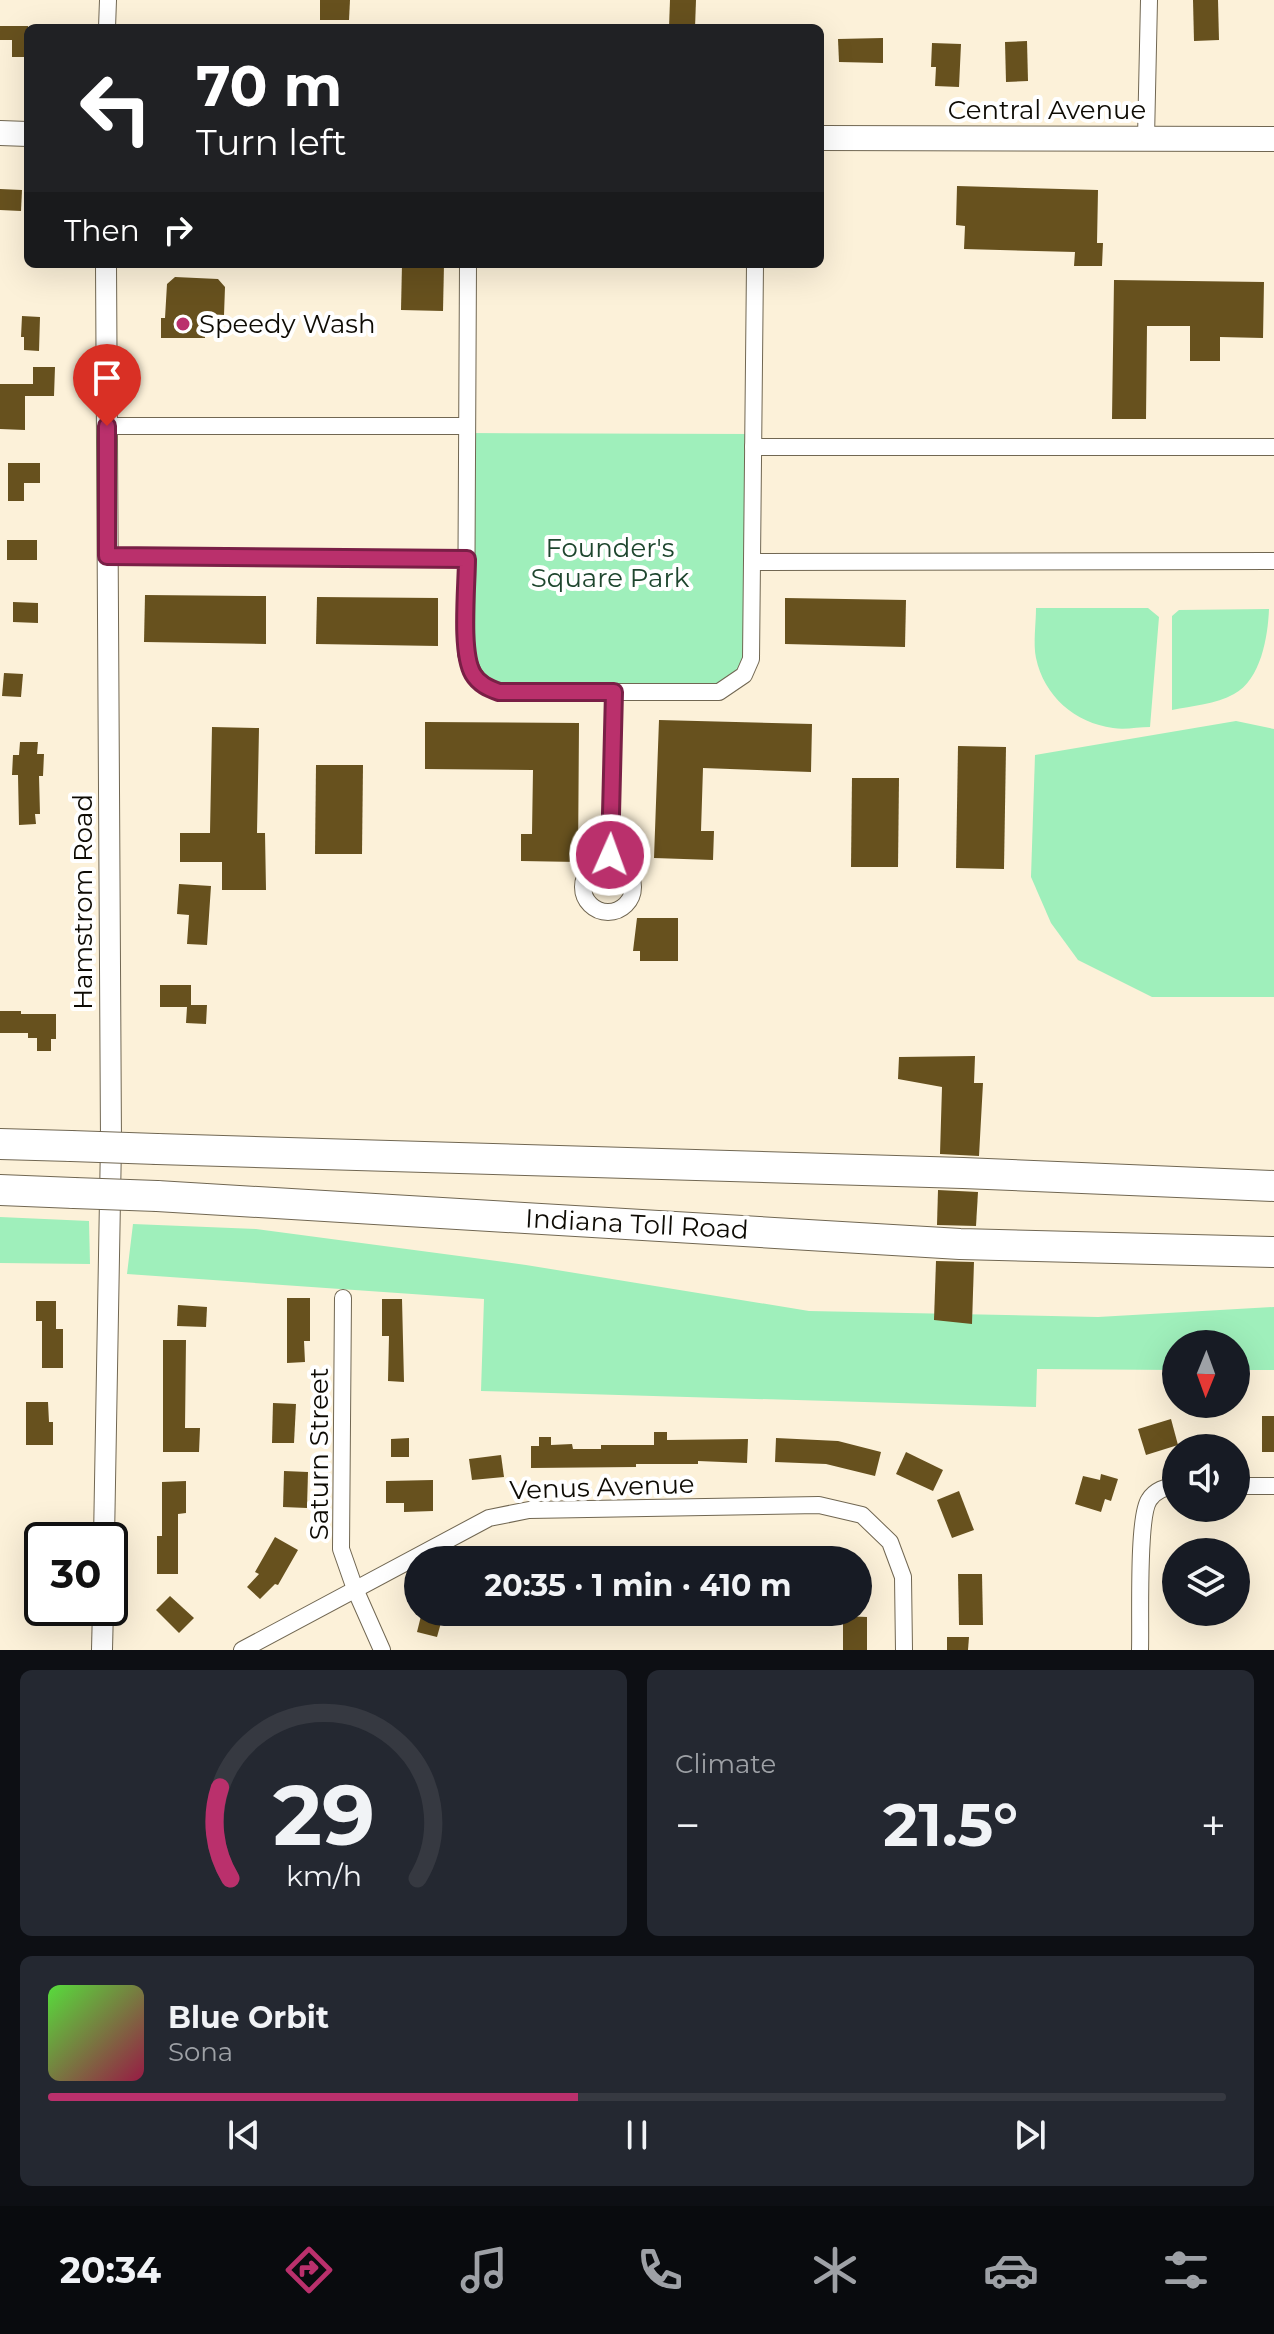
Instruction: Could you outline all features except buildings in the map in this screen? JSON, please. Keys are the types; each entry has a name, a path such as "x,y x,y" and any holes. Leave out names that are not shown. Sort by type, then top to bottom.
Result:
{"highway":[{"path":"0,1144 1274,1186"},
{"path":"1112,1179 1274,1170"},
{"name":"Indiana Toll Road","path":"0,1190 157,1196 960,1244 1274,1252"},
{"path":"1112,1249 1274,1270"}],"main road":[{"path":"0,133 24,134"},
{"name":"Central Avenue","path":"824,138 1274,139"}],"street":[{"path":"107,24 108,0"},
{"path":"1146,138 1149,0"},
{"name":"Hamstrom Road","path":"104,1522 111,1142 106,268"},
{"path":"468,268 466,654 473,675 486,688 499,692 719,692 744,675 751,659 755,268"},
{"path":"107,426 467,426"},
{"path":"753,447 1274,447"},
{"path":"107,556 467,559"},
{"path":"752,562 1274,561"},
{"path":"610,862 614,692"},
{"name":"Saturn Street","path":"343,1298 341,1549 382,1650"},
{"path":"1250,1486 1274,1486"},
{"path":"1140,1650 1143,1522 1145,1508 1152,1496 1162,1490"},
{"name":"Venus Avenue","path":"242,1650 489,1518 529,1510 819,1505 862,1515 890,1542 903,1577 904,1650"},
{"path":"102,1650 103,1626"}],"green space":[{"name":"Founder's Square Park","path":"467,433 753,434 751,659 730,685 499,692 473,675"},
{"path":"1036,608 1148,608 1159,617 1150,727 1118,729 1099,725 1074,714 1054,696 1036,658"},
{"path":"1269,609 1261,656 1251,679 1234,694 1220,700 1172,710 1172,616 1179,610"},
{"path":"1236,721 1274,729 1274,997 1152,997 1078,960 1051,923 1031,877 1035,755"},
{"path":"0,1217 89,1221 90,1264 0,1263"},
{"path":"133,1224 256,1229 526,1265 809,1311 1098,1317 1274,1307 1274,1370 1250,1370 1250,1330 1162,1330 1162,1370 1037,1369 1036,1407 481,1391 484,1299 127,1274"}],"place":[{"name":"Speedy Wash","path":"183,324"}],"route":[{"path":"107,426 107,556 467,559 466,654 473,675 486,688 499,692 614,692 610,855"}]}
